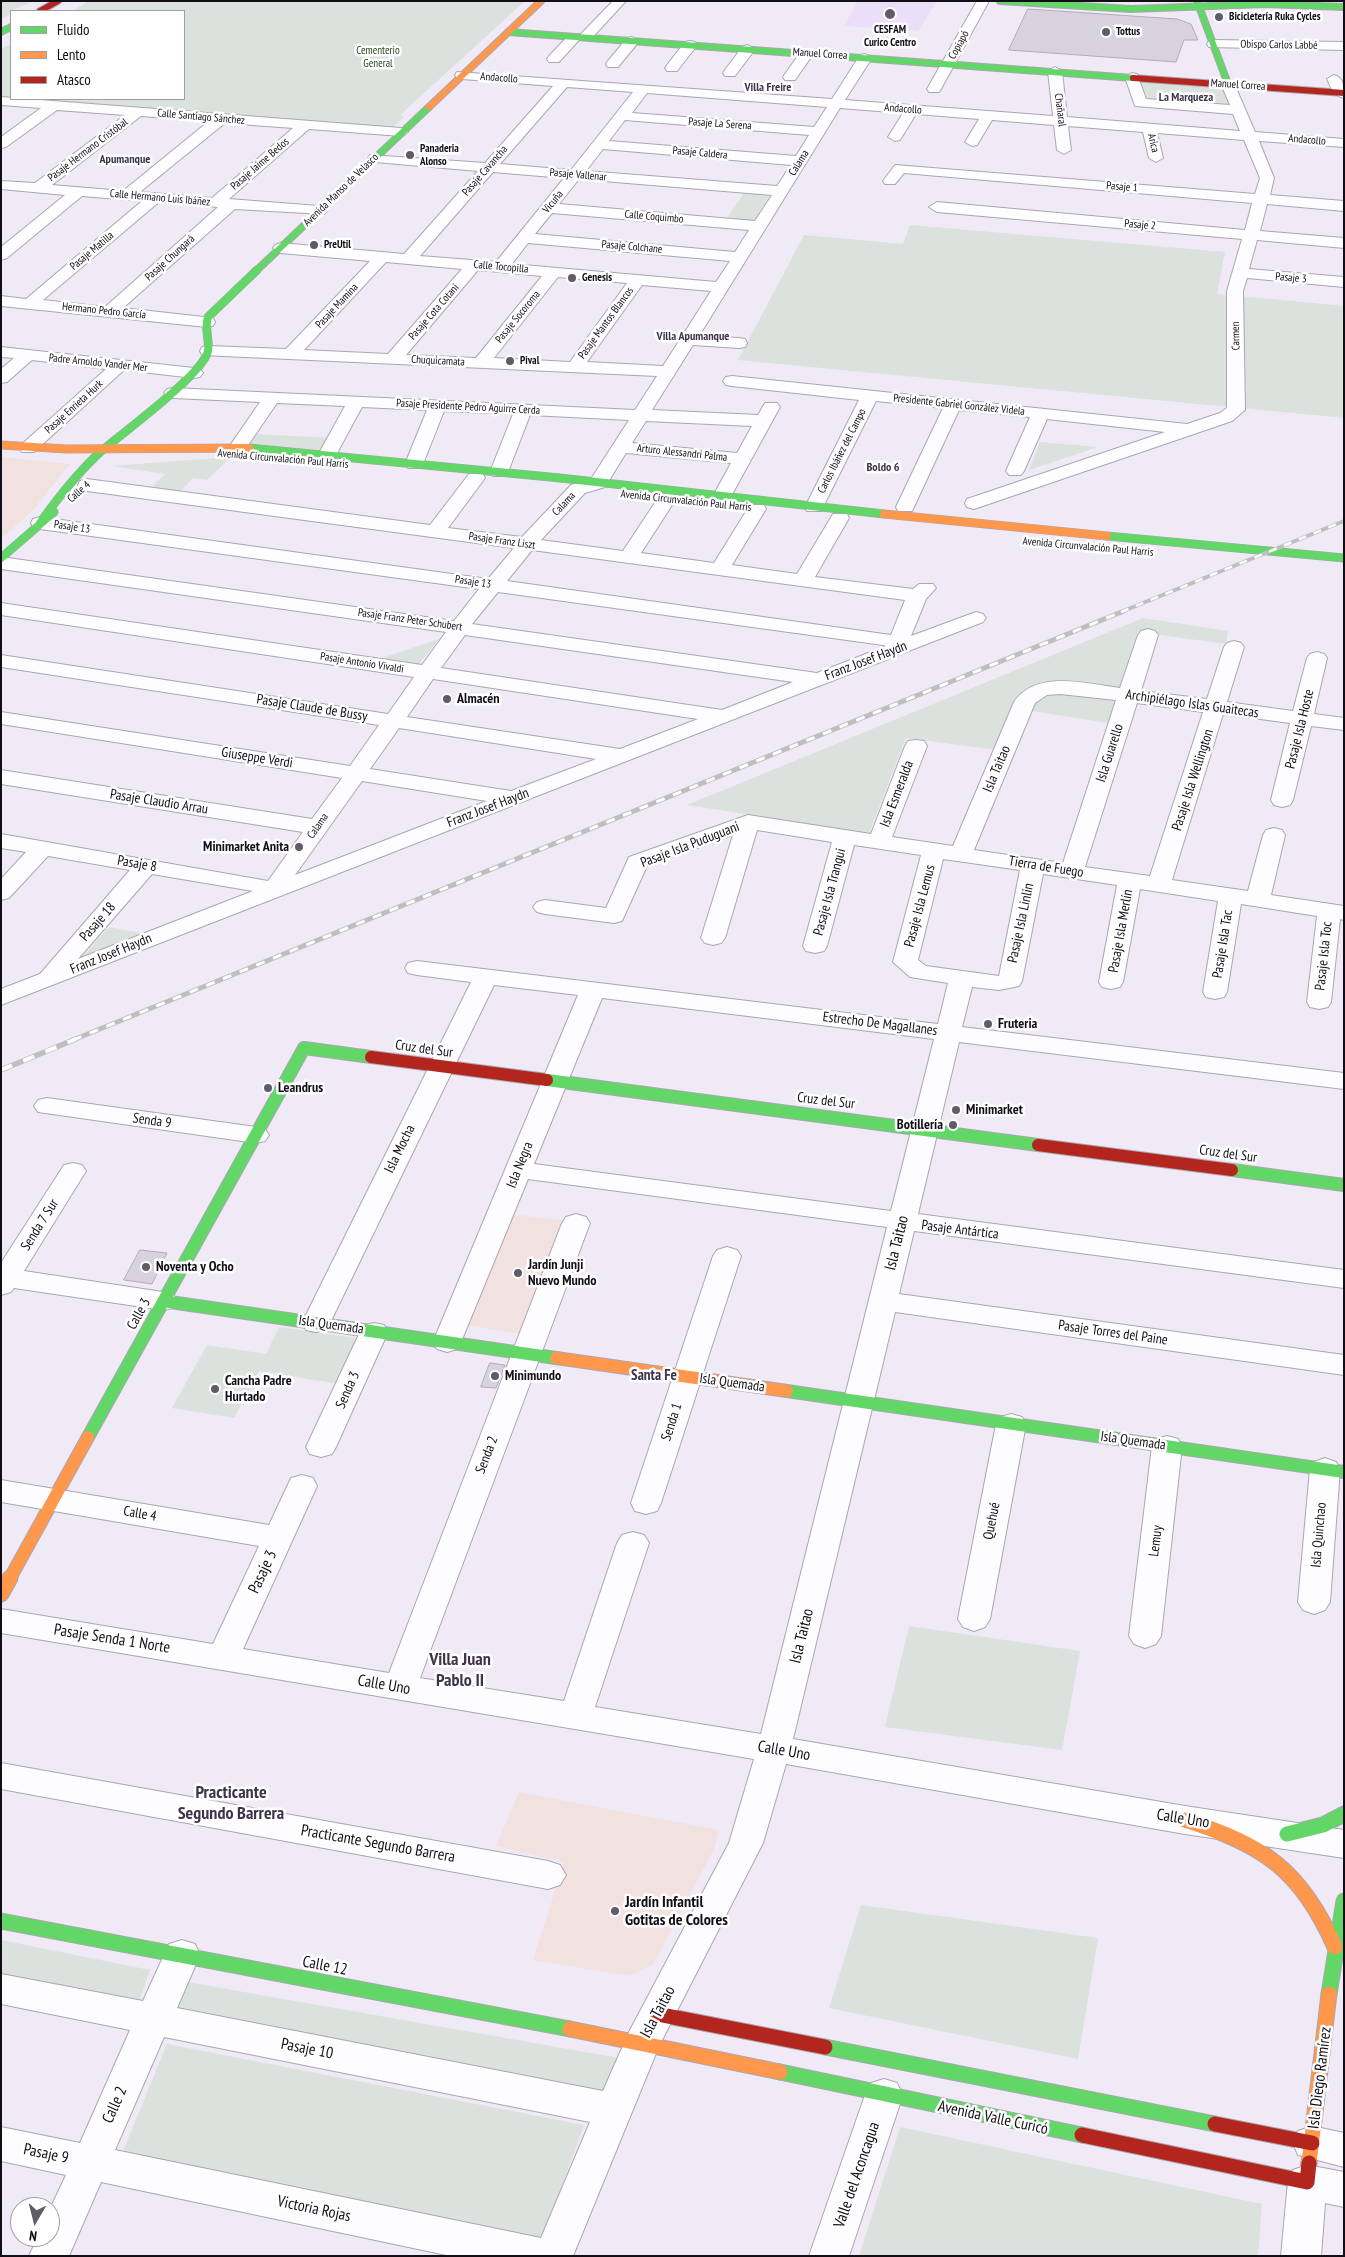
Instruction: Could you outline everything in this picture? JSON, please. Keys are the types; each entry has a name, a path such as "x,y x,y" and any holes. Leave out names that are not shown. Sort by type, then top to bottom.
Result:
{"street":[{"path":"42,10 58,1"},
{"name":"Avenida Manso de Velasco","path":"207,322 208,318 540,1"},
{"path":"554,59 620,1"},
{"name":"Copiapó","path":"934,89 983,1"},
{"path":"1000,1 1124,9 1198,4 1344,7"},
{"path":"1068,1 1130,4 1187,1"},
{"path":"1334,1 1344,2"},
{"name":"Carmen","path":"974,502 1226,417 1236,410 1235,301 1239,273 1267,178 1228,84 1198,4"},
{"name":"Manuel Correa","path":"508,32 1343,93"},
{"path":"1311,33 1321,51"},
{"path":"613,64 632,41"},
{"name":"Obispo Carlos Labbé","path":"1214,44 1321,51 1344,46"},
{"path":"672,68 690,45"},
{"path":"730,73 748,49"},
{"path":"790,77 807,54"},
{"name":"Calama","path":"273,890 392,720 493,584 578,489 598,483 865,58"},
{"name":"Chañaral","path":"1054,71 1062,121 1064,150"},
{"name":"Andacollo","path":"462,75 1344,143"},
{"name":"Manuel Correa","path":"1132,77 1140,102 1239,110"},
{"path":"1334,79 1343,93"},
{"name":"Pasaje Cavancha","path":"408,259 563,83"},
{"name":"Vicuña","path":"501,267 643,89"},
{"name":"Calle Santiago Sánchez","path":"1,101 402,132"},
{"path":"1,144 54,105"},
{"path":"894,137 912,110"},
{"name":"Pasaje Hermano Cristóbal","path":"38,188 137,112"},
{"path":"972,142 988,115"},
{"name":"Pasaje La Serena","path":"622,116 819,132"},
{"path":"127,195 221,118"},
{"name":"Pasaje Jaime Bedos","path":"223,203 305,125"},
{"name":"Arica","path":"1149,128 1156,158"},
{"name":"Pasaje Caldera","path":"599,144 800,161"},
{"name":"Pasaje Vallenar","path":"374,158 781,192"},
{"name":"Pasaje 1","path":"890,181 900,168 1344,206"},
{"name":"Calle Hermano Luis Ibáñez","path":"1,185 319,212"},
{"path":"1,255 79,191"},
{"name":"Pasaje Matilla","path":"29,304 154,198"},
{"name":"Pasaje Chungará","path":"109,312 223,203"},
{"name":"Pasaje 2","path":"937,207 1344,243"},
{"name":"Calle Coquimbo","path":"548,208 760,226"},
{"name":"Pasaje Colchane","path":"524,238 740,257"},
{"name":"Calle Tocopilla","path":"281,248 721,287"},
{"name":"Pasaje Mamina","path":"292,354 382,257"},
{"name":"Pasaje Cota Cotani","path":"393,359 474,265"},
{"name":"Pasaje Socoroma","path":"481,363 554,272"},
{"name":"Pasaje 3","path":"1239,273 1344,282"},
{"name":"Pasaje Mantos Blancos","path":"575,367 638,280"},
{"name":"Hermano Pedro García","path":"1,301 207,322"},
{"path":"94,459 135,421 173,393 194,374 208,351 205,327 207,322"},
{"path":"688,340 739,344"},
{"name":"Chuquicamata","path":"208,351 668,372"},
{"name":"Padre Arnoldo Vander Mer","path":"1,352 194,374"},
{"path":"1,378 28,355"},
{"name":"Pasaje Enrieta Hurk","path":"28,448 120,365"},
{"path":"722,496 792,370"},
{"name":"Presidente Gabriel González Videla","path":"732,381 1187,429"},
{"path":"113,460 153,420 173,393"},
{"name":"Pasaje Presidente Pedro Aguirre Cerda","path":"173,393 764,421"},
{"name":"Carlos Ibáñez del Campo","path":"814,507 870,396"},
{"path":"238,447 272,398"},
{"path":"327,455 356,402"},
{"path":"905,507 953,405"},
{"path":"414,464 438,406"},
{"path":"499,472 524,410"},
{"path":"1015,470 1040,414"},
{"name":"Avenida Circunvalación Paul Harris","path":"1,445 28,448 104,450 238,447 499,472 1006,527 1344,558"},
{"name":"Arturo Alessandri Palma","path":"621,447 743,459"},
{"name":"Avenida Circunvalación Paul Harris","path":"28,448 60,456 113,460 236,453 840,518 916,529"},
{"name":"Calle 4","path":"40,523 60,494 94,459"},
{"path":"435,532 476,478"},
{"name":"Calle 4","path":"1,558 92,480"},
{"name":"Pasaje Franz Liszt","path":"92,480 435,532 804,581 921,592"},
{"path":"628,558 667,499"},
{"path":"719,570 757,509"},
{"path":"804,581 840,518"},
{"name":"Pasaje 13","path":"40,523 884,639 906,645"},
{"name":"Pasaje Franz Peter Schubert","path":"1,563 819,679"},
{"path":"1304,566 1344,570"},
{"path":"906,645 901,637 901,632 921,592"},
{"name":"Pasaje Antonio Vivaldi","path":"1,609 723,716"},
{"name":"Franz Josef Haydn","path":"1,998 273,890 976,618"},
{"name":"Isla Guarello","path":"1072,871 1148,635"},
{"name":"Pasaje Isla Wellington","path":"1159,884 1234,647"},
{"name":"Pasaje Isla Hoste","path":"1282,800 1317,658"},
{"name":"Pasaje Claude de Bussy","path":"1,661 622,756"},
{"name":"Archipiélago Islas Guaitecas","path":"1040,691 1064,687 1344,724"},
{"name":"Isla Taitao","path":"961,854 1025,702 1040,691"},
{"name":"Giuseppe Verdi","path":"1,718 512,799"},
{"name":"Isla Esmeralda","path":"879,842 916,746"},
{"name":"Pasaje Claudio Arrau","path":"1,776 318,827"},
{"path":"713,938 748,822"},
{"name":"Tierra de Fuego","path":"748,822 1336,911"},
{"name":"Pasaje Isla Puduguani","path":"545,907 614,916 637,862 748,822"},
{"path":"1258,900 1274,835"},
{"name":"Pasaje Isla Trangui","path":"815,946 845,837"},
{"name":"Pasaje 8","path":"1,841 253,884 273,890"},
{"path":"1,893 43,848"},
{"name":"Pasaje Isla Lemus","path":"934,850 905,962 918,972 999,983 1010,981"},
{"name":"Pasaje Isla Linlin","path":"1010,981 1033,865"},
{"name":"Pasaje 18","path":"49,979 146,866"},
{"name":"Pasaje Isla Merlín","path":"1111,982 1130,880"},
{"name":"Pasaje Isla Tac","path":"1215,992 1231,895"},
{"name":"Pasaje Isla Toc","path":"1319,1002 1336,911"},
{"name":"Estrecho De Magallanes","path":"417,968 1344,1081"},
{"name":"Isla Mocha","path":"316,1323 440,1066 486,976"},
{"name":"Isla Taitao","path":"553,2256 613,2110 650,2028 746,1844 774,1749 960,984"},
{"name":"Isla Negra","path":"447,1342 593,989"},
{"name":"Cruz del Sur","path":"304,1048 1344,1185"},
{"name":"Calle 3","path":"1,1594 304,1048"},
{"name":"Senda 9","path":"48,1106 256,1135"},
{"name":"Pasaje Antártica","path":"518,1170 1344,1279"},
{"name":"Senda 7 Sur","path":"3,1280 73,1171"},
{"name":"Senda 2","path":"400,1688 576,1223"},
{"name":"Senda 1","path":"646,1503 727,1256"},
{"name":"Isla Quemada","path":"3,1280 163,1301 1334,1470"},
{"name":"Pasaje Torres del Paine","path":"883,1301 1344,1365"},
{"name":"Senda 3","path":"322,1447 374,1332"},
{"name":"Quehué","path":"974,1619 1011,1424"},
{"name":"Lemuy","path":"1145,1636 1167,1446"},
{"name":"Isla Quinchao","path":"1314,1602 1334,1470"},
{"name":"Pasaje 3","path":"223,1658 302,1486"},
{"name":"Calle 4","path":"1,1491 279,1538"},
{"path":"575,1717 633,1542"},
{"name":"Pasaje Senda 1 Norte","path":"1,1621 223,1658"},
{"name":"Calle Uno","path":"223,1658 774,1749 1185,1820 1344,1844"},
{"name":"Practicante Segundo Barrera","path":"1,1776 548,1875"},
{"path":"1287,1834 1309,1830 1329,1823 1344,1814"},
{"path":"1185,1820 1225,1831 1261,1850 1282,1865 1312,1897 1330,1930 1335,1947"},
{"name":"Isla Diego Ramírez","path":"1301,2256 1307,2182 1328,2146 1335,1947 1344,1900"},
{"name":"Calle 12","path":"1,1921 182,1955 650,2028"},
{"name":"Calle 2","path":"49,2256 182,1955"},
{"name":"Pasaje 10","path":"1,1989 613,2110"},
{"path":"650,2028 1328,2146"},
{"name":"Avenida Valle Curicó","path":"650,2028 884,2095 1344,2190"},
{"name":"Valle del Aconcagua","path":"829,2256 884,2095"},
{"name":"Pasaje 9","path":"1,2144 90,2163"},
{"name":"Victoria Rojas","path":"90,2163 539,2256"}],"shaded area":[{"name":"CESFAM Curico Centro","path":"858,1 937,1 918,31 844,26"},
{"path":"1,457 70,464 33,510 1,539"},
{"name":"Jardín Junji Nuevo Mundo","path":"512,1214 569,1221 526,1335 465,1325"},
{"name":"Jardín Infantil Gotitas de Colores","path":"519,1792 719,1830 715,1847 653,1965 629,1976 533,1960 564,1862 496,1846"}],"green space":[{"path":"1,1 34,1 10,10 10,14 1,19"},
{"name":"Cementerio General","path":"89,1 525,1 400,115 404,117 392,128 27,100 185,100 185,10 74,10"},
{"path":"10,44 10,99 1,98 1,49"},
{"path":"1138,80 1224,86 1231,106 1144,100"},
{"path":"744,193 770,195 754,221 727,218"},
{"path":"910,225 1225,252 1217,294 1344,306 1344,418 738,360 804,235 903,244"},
{"path":"254,434 332,438 325,453 249,445"},
{"path":"1040,442 1098,447 1029,470"},
{"path":"218,458 229,459 207,480 193,478 178,494 149,490 165,474 112,466"},
{"path":"1143,618 1228,631 1226,644 1138,632 1108,723 1012,708 997,750 906,738 869,833 687,805"},
{"path":"439,639 415,669 370,662"},
{"path":"109,927 141,933 82,957"},
{"path":"279,1327 361,1339 339,1384 259,1371 234,1418 172,1408 207,1345 266,1354"},
{"path":"909,1626 1080,1651 1062,1750 885,1727"},
{"path":"861,1905 1098,1938 1078,2059 829,2008"},
{"path":"1,1940 150,1970 137,2007 1,1980"},
{"path":"187,1982 619,2058 599,2098 174,2015"},
{"path":"167,2044 584,2125 542,2242 119,2161"},
{"path":"900,2127 1262,2204 1258,2256 859,2256"}],"building":[{"name":"Tottus","path":"1028,9 1177,19 1191,24 1198,40 1184,40 1176,62 1009,50"},
{"name":"Noventa y Ocho","path":"140,1250 167,1253 152,1284 124,1280"},
{"name":"Minimundo","path":"490,1363 505,1365 496,1388 481,1387"}],"railway":[{"path":"1121,612 1344,521"},
{"path":"73,1040 1124,611"},
{"path":"1,1070 76,1039"}],"traffic: fast":[{"path":"1000,1 1131,9 1266,4 1344,7"},
{"path":"1197,1 1228,84"},
{"path":"1,32 10,28"},
{"path":"508,32 1133,78"},
{"path":"40,523 60,495 96,456 194,373 208,351 205,327 208,317 429,107"},
{"path":"249,448 560,478 884,514"},
{"path":"1,558 54,512"},
{"path":"1107,536 1344,558"},
{"path":"88,1437 304,1048 371,1057"},
{"path":"547,1080 1038,1145"},
{"path":"1232,1170 1344,1185"},
{"path":"163,1301 556,1358"},
{"path":"787,1391 1344,1472"},
{"path":"1287,1834 1323,1825 1344,1814"},
{"path":"1329,1994 1335,1947 1344,1901"},
{"path":"1,1921 570,2029"},
{"path":"825,2047 1215,2124"},
{"path":"780,2072 1082,2135"}],"traffic: slow":[{"path":"429,107 541,1"},
{"path":"1,445 66,449 249,448"},
{"path":"884,514 1107,536"},
{"path":"556,1358 787,1391"},
{"path":"1,1594 88,1437"},
{"path":"1185,1820 1236,1838 1278,1863 1295,1879 1310,1898 1335,1947"},
{"path":"1309,2163 1329,1994"},
{"path":"570,2029 780,2072"}],"traffic: jam":[{"path":"42,10 58,1"},
{"path":"1133,78 1344,93"},
{"path":"371,1057 547,1080"},
{"path":"1038,1145 1232,1170"},
{"path":"657,2014 825,2047"},
{"path":"1215,2124 1312,2143"},
{"path":"1082,2135 1307,2182 1309,2163"}],"place":[{"name":"CESFAM Curico Centro","path":"890,14"},
{"name":"Bicicletería Ruka Cycles","path":"1219,17"},
{"name":"Tottus","path":"1106,32"},
{"name":"Panaderia Alonso","path":"410,155"},
{"name":"PreUtil","path":"314,245"},
{"name":"Genesis","path":"572,278"},
{"name":"Pival","path":"510,361"},
{"name":"Almacén","path":"447,699"},
{"name":"Minimarket Anita","path":"299,847"},
{"name":"Fruteria","path":"988,1024"},
{"name":"Leandrus","path":"268,1088"},
{"name":"Minimarket","path":"956,1110"},
{"name":"Botillería","path":"953,1125"},
{"name":"Noventa y Ocho","path":"146,1267"},
{"name":"Jardín Junji Nuevo Mundo","path":"518,1273"},
{"name":"Minimundo","path":"495,1376"},
{"name":"Cancha Padre Hurtado","path":"215,1389"},
{"name":"Jardín Infantil Gotitas de Colores","path":"615,1911"}],"district":[{"name":"Villa Freire","path":"768,88"},
{"name":"La Marqueza","path":"1186,98"},
{"name":"Apumanque","path":"125,160"},
{"name":"Villa Apumanque","path":"693,337"},
{"name":"Boldo 6","path":"883,468"},
{"name":"Santa Fe","path":"654,1376"},
{"name":"Villa Juan Pablo II","path":"460,1670"},
{"name":"Practicante Segundo Barrera","path":"231,1804"}]}
